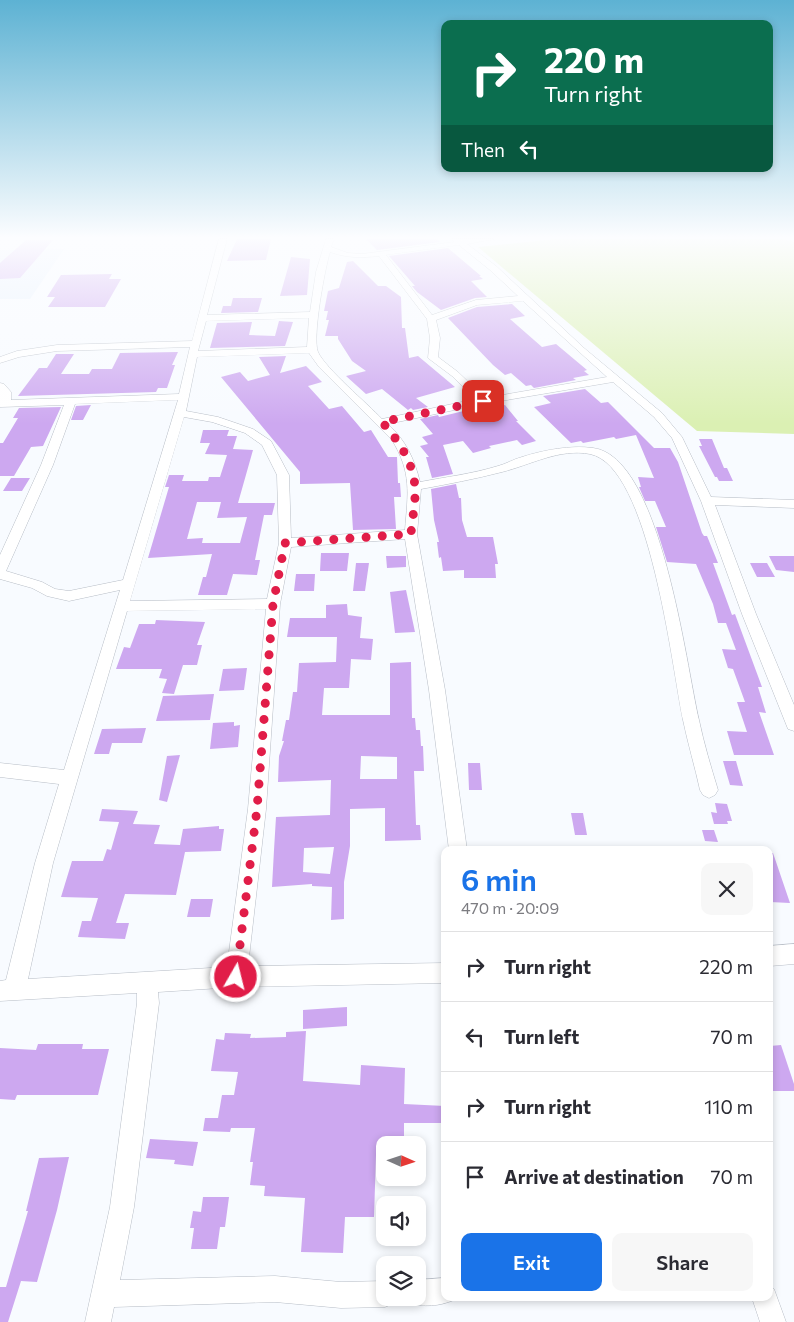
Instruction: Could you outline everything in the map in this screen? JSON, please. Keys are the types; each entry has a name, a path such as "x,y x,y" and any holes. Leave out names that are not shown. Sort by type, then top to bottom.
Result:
{"street":[{"path":"207,301 180,413 155,491 123,606 8,990 236,977 441,973"},
{"path":"316,301 312,350 322,365 382,422 396,438 406,454 415,487 411,534 437,690 457,846"},
{"path":"416,301 432,318 436,338 432,353 433,358 455,374 483,401"},
{"path":"432,318 453,308 483,301"},
{"path":"526,301 658,415 677,436 707,501 749,614 794,724"},
{"path":"202,318 314,315"},
{"path":"0,360 17,354 57,348 312,350"},
{"path":"382,422 483,401 613,378"},
{"path":"0,386 6,392 3,404 183,397"},
{"path":"0,570 47,465 72,401"},
{"path":"180,413 214,419 249,431 267,443 284,475 285,543 273,604 257,809 236,977"},
{"path":"415,487 501,469 526,459 573,450 594,451 611,461 625,476 643,509 669,602 691,721 708,790"},
{"path":"707,501 794,504"},
{"path":"285,543 411,534"},
{"path":"0,574 37,585 52,593 69,596 129,584"},
{"path":"123,606 273,604"},
{"path":"0,770 71,778"},
{"path":"773,956 794,954"},
{"path":"98,1322 122,1207 148,1003 147,982"},
{"path":"103,1294 275,1289 341,1295 376,1294"},
{"path":"426,1292 441,1290"},
{"path":"766,1301 773,1322"}],"green space":[{"path":"542,301 794,301 794,434 697,431"}],"building":[{"path":"52,301 109,301 105,307 48,307"},
{"path":"232,301 261,301 258,312 221,313 223,306 231,306"},
{"path":"326,301 401,301 402,328 405,328 409,358 418,356 455,387 416,398 428,407 413,410 411,408 408,410 382,389 366,394 346,376 366,371 352,361 338,336 325,336 329,320 326,320 328,311 324,311"},
{"path":"429,301 467,301 441,310"},
{"path":"512,304 525,316 510,319 542,347 556,344 587,370 584,371 589,375 573,378 576,380 534,388 531,385 526,386 511,373 505,375 493,365 448,318 477,307"},
{"path":"279,321 293,322 285,346 210,348 217,323 252,322 249,335 275,336"},
{"path":"178,352 172,365 175,365 167,388 158,388 156,392 18,396 39,368 47,368 56,354 74,354 61,374 89,374 92,369 112,369 120,353"},
{"path":"286,356 280,373 306,366 322,382 308,386 329,409 342,406 364,432 371,430 388,457 397,457 398,483 400,483 401,497 394,497 396,529 353,530 350,483 300,484 300,472 221,377 240,372 248,381 270,375 259,357"},
{"path":"585,389 601,403 608,402 654,448 670,448 678,462 702,533 704,536 707,536 718,563 713,563 732,615 735,614 762,687 758,687 766,713 759,712 774,755 734,755 727,731 747,732 737,702 745,702 733,669 728,668 722,649 736,650 726,623 718,623 713,604 696,564 667,562 656,527 666,527 655,501 645,501 639,487 641,487 638,477 654,478 636,435 616,439 614,437 583,443 581,441 571,443 534,407 551,403 543,396"},
{"path":"91,405 83,420 71,420 76,406"},
{"path":"505,405 518,421 516,421 536,441 522,445 517,440 489,446 491,448 473,453 463,441 443,445 453,474 432,478 426,457 429,457 420,446 428,444 422,437 433,434 420,419 438,415 439,417 480,407 483,409"},
{"path":"61,407 43,446 31,447 14,476 0,476 0,443 3,443 18,418 13,418 19,408"},
{"path":"203,430 229,430 227,436 237,436 233,449 253,450 238,503 275,503 272,515 264,515 255,560 260,560 257,575 233,574 227,595 198,595 203,577 206,577 212,554 148,558 169,487 165,487 169,475 184,475 182,481 208,481 209,477 220,477 227,455 205,454 210,443 200,443","holes":["197,502 221,502 217,518 247,517 240,543 202,543 203,538 187,539"]},
{"path":"699,439 712,439 724,468 727,468 733,481 719,481 715,477 699,446 702,446"},
{"path":"11,478 30,478 22,491 3,491"},
{"path":"456,484 459,498 461,498 462,520 467,537 493,537 498,564 495,564 496,578 464,578 464,570 443,571 441,557 439,558 437,542 439,542 434,520 431,489"},
{"path":"321,553 349,553 347,571 320,571"},
{"path":"386,556 406,556 406,567 387,568"},
{"path":"769,556 794,556 794,572 776,570"},
{"path":"356,563 369,563 365,591 353,591"},
{"path":"750,563 767,563 775,577 757,577"},
{"path":"296,574 315,574 314,591 294,591"},
{"path":"406,590 415,632 395,633 390,592"},
{"path":"347,604 348,615 362,617 360,638 373,639 371,660 351,659 349,688 324,688 322,715 390,715 390,663 411,662 412,718 415,718 416,730 420,730 424,771 414,771 416,825 420,825 421,840 385,841 385,808 350,809 350,846 344,882 344,919 331,920 332,887 312,886 312,884 272,887 276,817 330,815 331,780 278,782 279,756 284,741 282,741 286,720 289,720 293,692 297,692 299,663 336,662 337,637 287,637 290,618 326,618 326,605","holes":["361,756 397,757 397,779 360,779","334,847 330,874 303,872 304,848"]},
{"path":"156,620 205,622 197,645 202,645 197,665 183,665 174,694 162,693 167,679 159,678 162,669 116,669 124,647 130,648 139,624 155,624"},
{"path":"247,668 244,690 219,691 223,669"},
{"path":"214,694 210,720 156,721 163,696"},
{"path":"234,722 234,726 240,725 238,747 210,749 213,723"},
{"path":"146,728 142,743 112,743 109,754 94,754 102,729"},
{"path":"180,755 167,802 159,800 167,756"},
{"path":"723,761 736,761 743,786 730,785"},
{"path":"468,763 480,763 482,790 469,790"},
{"path":"715,803 727,804 732,821 727,821 728,824 714,824 711,812 717,813"},
{"path":"102,809 138,811 133,824 160,825 154,844 180,845 183,829 219,826 219,829 224,829 221,851 185,852 176,895 125,894 116,923 129,923 125,939 78,937 82,921 91,921 98,898 61,897 72,861 103,861 107,849 111,850 119,822 99,821"},
{"path":"571,813 583,813 587,835 575,835"},
{"path":"702,830 714,830 718,842 705,841"},
{"path":"773,853 790,903 773,902"},
{"path":"191,899 213,899 210,917 187,917"},
{"path":"347,1007 347,1026 303,1029 303,1010"},
{"path":"306,1031 303,1081 360,1085 361,1065 405,1068 404,1104 441,1106 441,1123 404,1123 404,1136 376,1136 374,1217 345,1217 343,1253 301,1252 305,1198 264,1196 265,1186 250,1185 253,1162 250,1162 255,1128 231,1128 230,1132 203,1131 205,1118 218,1118 222,1095 234,1095 238,1072 211,1071 216,1039 224,1040 225,1033 251,1034 250,1038 286,1037 286,1032"},
{"path":"38,1044 83,1044 82,1049 109,1049 98,1095 17,1095 15,1100 0,1099 0,1048 36,1050"},
{"path":"781,1045 794,1084 794,1091 773,1091 773,1046"},
{"path":"150,1139 198,1142 193,1166 174,1164 175,1160 146,1158"},
{"path":"69,1157 57,1210 37,1282 21,1281 8,1322 0,1322 0,1287 6,1287 28,1211 26,1211 39,1158"},
{"path":"203,1197 229,1197 225,1227 220,1227 217,1249 191,1249 194,1228 190,1228 193,1211 201,1212"}],"route":[{"path":"236,977 250,879 257,809 273,604 285,543 411,534 415,487 410,466 406,454 396,438 382,422 483,401"}]}
